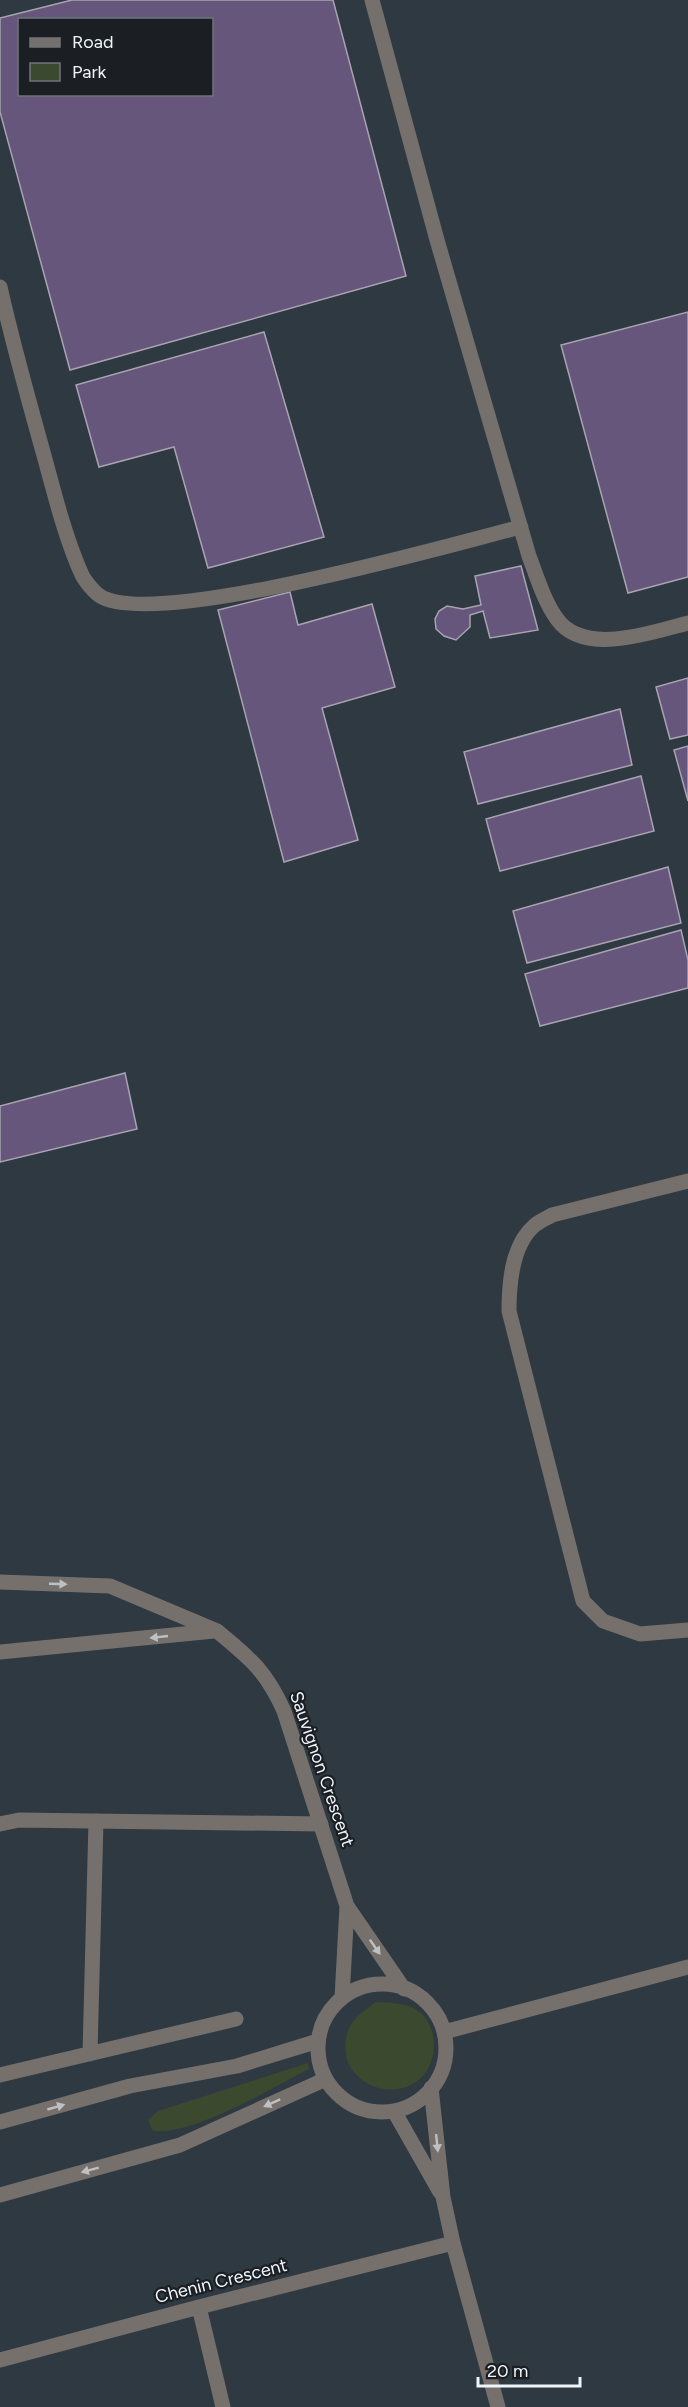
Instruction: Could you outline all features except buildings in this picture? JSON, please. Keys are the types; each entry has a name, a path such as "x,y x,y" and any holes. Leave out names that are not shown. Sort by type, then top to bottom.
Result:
{"street":[{"path":"372,0 437,240 529,556 548,605 559,622 577,635 595,640 630,637 688,623"},
{"path":"0,287 12,344 57,504 83,577 99,596 120,603 154,605 198,601 319,577 521,527"},
{"path":"688,1181 552,1215 534,1226 519,1248 509,1283 509,1311 583,1601 603,1621 640,1634 688,1630"},
{"name":"Sauvignon Crescent","path":"0,1582 110,1586 217,1631 252,1659 272,1683 284,1711 347,1906 404,1989"},
{"path":"0,1652 217,1631"},
{"path":"0,1824 19,1820 321,1824"},
{"path":"90,2054 96,1821"},
{"name":"Sauvignon Crescent","path":"342,1998 347,1906"},
{"path":"444,2032 688,1967"},
{"path":"372,1985 393,1986 404,1989 429,2006 444,2032 445,2062 431,2088 415,2103 394,2111 374,2111 355,2106 338,2095 326,2079 319,2060 318,2041 326,2018 342,1998 351,1992 372,1985"},
{"path":"0,2075 236,2019"},
{"path":"0,2122 130,2086 237,2066 318,2041"},
{"path":"0,2195 180,2145 326,2079"},
{"path":"431,2088 442,2197 498,2407"},
{"path":"394,2111 442,2197"},
{"name":"Chenin Crescent","path":"0,2360 453,2243"},
{"path":"199,2307 223,2407"}],"green space":[{"path":"375,2002 400,2004 414,2009 426,2018 430,2026 434,2044 431,2062 417,2082 407,2087 384,2089 372,2086 362,2080 349,2066 345,2046 350,2025 356,2017"},
{"path":"308,2063 309,2069 210,2119 170,2131 153,2131 148,2120 158,2111"}]}
